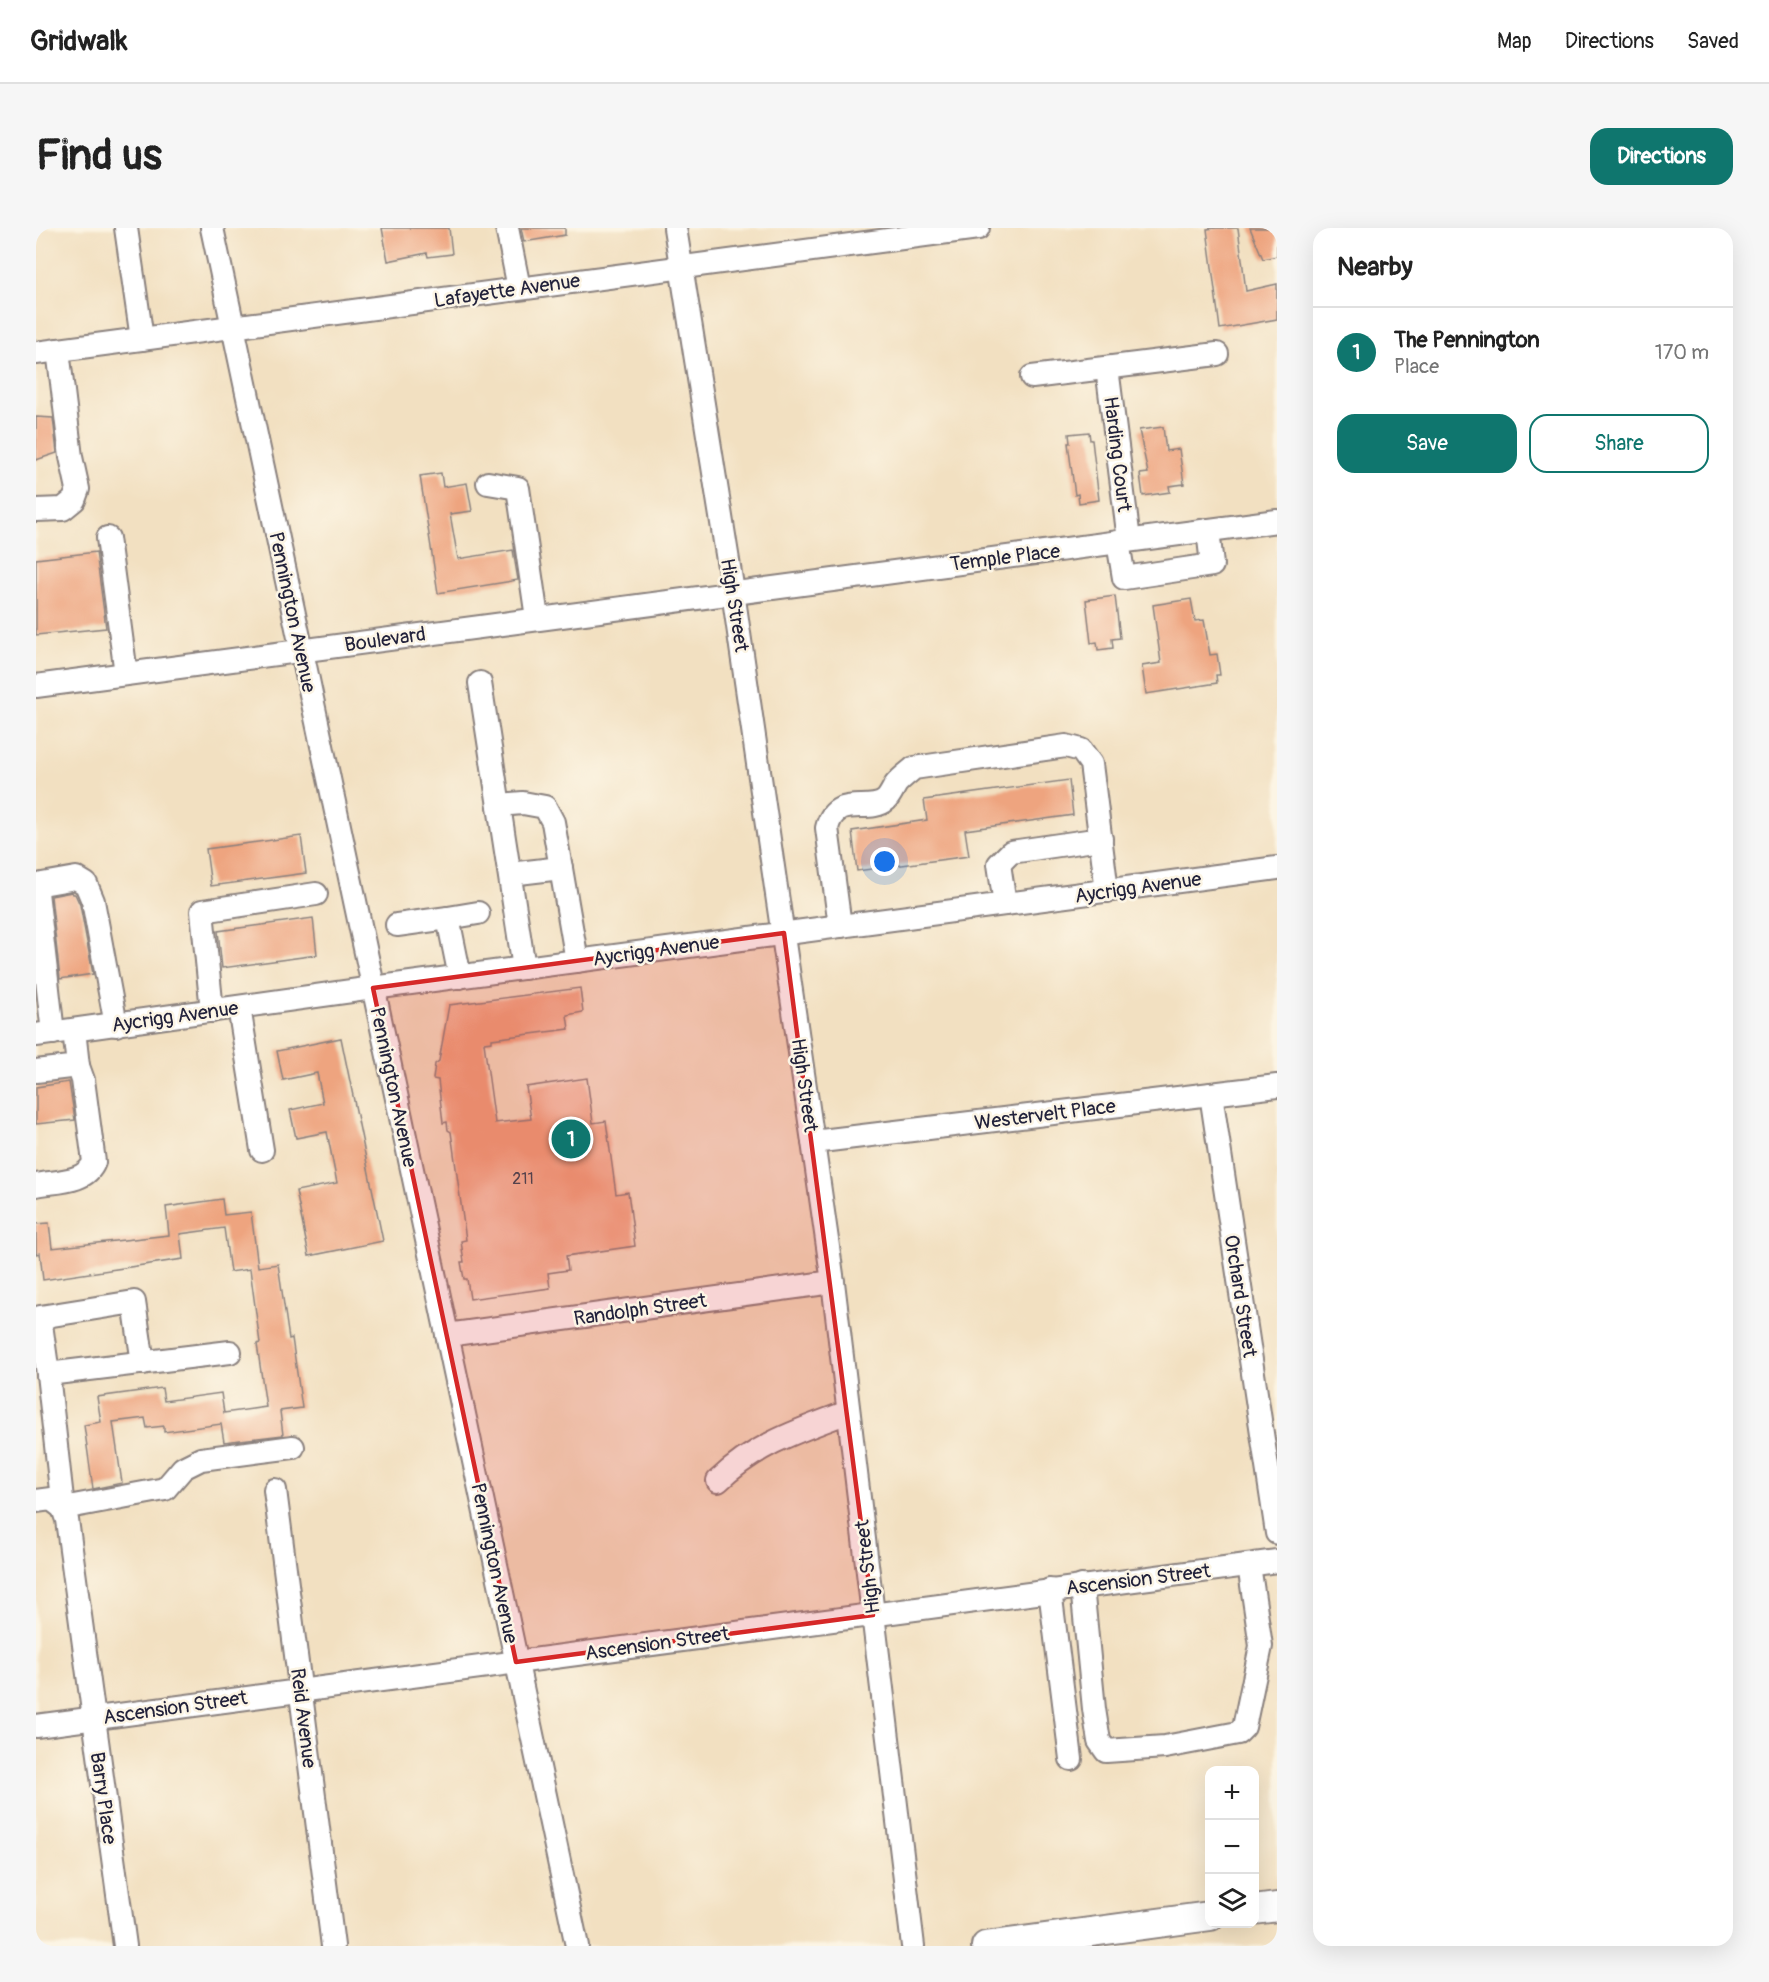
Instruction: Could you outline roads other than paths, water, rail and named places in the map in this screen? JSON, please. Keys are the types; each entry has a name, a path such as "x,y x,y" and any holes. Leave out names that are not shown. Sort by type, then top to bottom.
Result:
{"main road":[{"path":"1259,1909 1277,1907"},
{"path":"986,1946 1205,1917"}],"street":[{"path":"126,228 142,339"},
{"name":"Pennington Avenue","path":"212,228 577,1946"},
{"path":"507,228 519,288"},
{"name":"High Street","path":"675,228 683,266 733,592 833,1282 913,1946"},
{"name":"Lafayette Avenue","path":"47,351 978,228"},
{"path":"36,510 63,509 74,500 78,489 47,351"},
{"name":"Harding Court","path":"1032,376 1217,354"},
{"name":"Harding Court","path":"1107,368 1123,541 1124,578 1212,565 1208,530"},
{"path":"488,483 518,488 537,618"},
{"name":"Temple Place","path":"733,592 1277,521"},
{"path":"108,538 126,674"},
{"name":"Boulevard","path":"36,686 733,592"},
{"path":"480,683 524,968"},
{"path":"840,926 827,828 834,813 843,808 880,803 886,800 897,784 914,768 1066,746 1081,750 1091,764 1107,891"},
{"path":"499,805 523,803 545,807 553,822 577,961"},
{"path":"1005,904 999,864 1011,852 1101,839"},
{"path":"510,874 561,867"},
{"name":"Aycrigg Avenue","path":"54,1033 373,988 1277,868"},
{"path":"36,1185 82,1177 92,1168 94,1162 83,1080 78,1066 54,1033 37,892 42,884 76,878 86,884 93,901 116,1025"},
{"path":"212,1011 202,911 316,894"},
{"path":"397,925 478,914"},
{"path":"448,918 460,977"},
{"path":"239,1007 262,1150"},
{"path":"36,1071 78,1066"},
{"name":"Westervelt Place","path":"813,1142 1277,1086"},
{"name":"Orchard Street","path":"1210,1094 1277,1533"},
{"name":"Randolph Street","path":"447,1335 833,1282"},
{"name":"Barry Place","path":"125,1946 67,1520 63,1508 40,1317 134,1302 143,1363"},
{"path":"48,1374 230,1352"},
{"path":"718,1481 746,1458 780,1437 848,1412"},
{"path":"36,1501 51,1499 63,1508 165,1489 183,1468 201,1459 293,1447"},
{"name":"Reid Avenue","path":"275,1490 333,1946"},
{"name":"Ascension Street","path":"36,1726 1277,1561"},
{"path":"1082,1586 1099,1741 1106,1751 1165,1747 1238,1733 1244,1727 1261,1646 1249,1564"},
{"path":"1050,1590 1071,1759"}],"place":[{"name":"The Pennington","path":"571,1139"}]}
